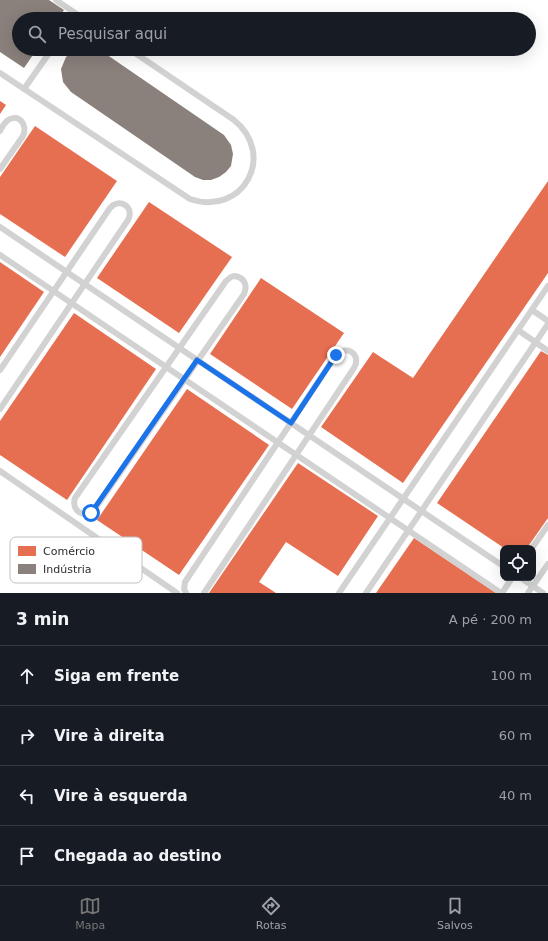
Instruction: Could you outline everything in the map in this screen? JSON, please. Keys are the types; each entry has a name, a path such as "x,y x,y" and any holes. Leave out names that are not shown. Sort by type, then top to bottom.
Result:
{"lane":[{"path":"56,0 70,12"},
{"path":"24,89 47,56"},
{"path":"0,73 190,199 197,202 220,202 233,196 244,186 253,166 254,151 245,130 234,120 139,56"},
{"path":"0,131 7,121 14,118 23,122 25,129 23,136 0,169"},
{"path":"0,370 112,205 119,202 125,204 130,210 129,217 0,409"},
{"path":"0,227 500,564"},
{"path":"0,255 501,593 510,581"},
{"path":"234,276 241,278 244,280 246,287 244,294 197,360 94,510 91,513 84,514 77,512 74,505 75,498 179,348 228,279 234,276"},
{"path":"339,593 548,286"},
{"path":"532,310 548,321"},
{"path":"366,593 548,324"},
{"path":"518,330 548,350"},
{"path":"186,593 184,589 185,582 339,353 345,350 352,352 356,358 356,364 204,593"},
{"path":"0,471 96,537"},
{"path":"534,545 548,525"},
{"path":"528,593 548,564"},
{"path":"142,569 177,593"},
{"path":"526,581 544,593"}],"building: Comércio":[{"path":"0,101 6,105 0,114"},
{"path":"35,126 117,181 65,257 0,214 0,177"},
{"path":"548,181 548,273 403,483 321,427 373,352 413,378"},
{"path":"149,202 232,257 179,333 97,278"},
{"path":"0,262 44,292 0,357"},
{"path":"261,278 344,333 292,409 210,354"},
{"path":"74,313 156,369 67,500 0,455 0,421"},
{"path":"541,351 548,355 548,518 529,545 500,545 437,503"},
{"path":"187,389 269,445 179,575 142,550 142,537 122,537 97,520"},
{"path":"298,463 378,516 338,576 286,542 259,582 276,593 209,593"},
{"path":"414,538 496,593 376,593"}],"building: Indústria":[{"path":"0,0 49,0 64,10 63,12 12,12 12,56 32,56 24,68 0,52"},
{"path":"109,56 224,135 231,145 233,154 231,166 219,177 211,180 203,180 195,177 71,92 63,82 61,69 66,57"}],"route":[{"path":"91,513 197,360 291,423 336,355"}]}
